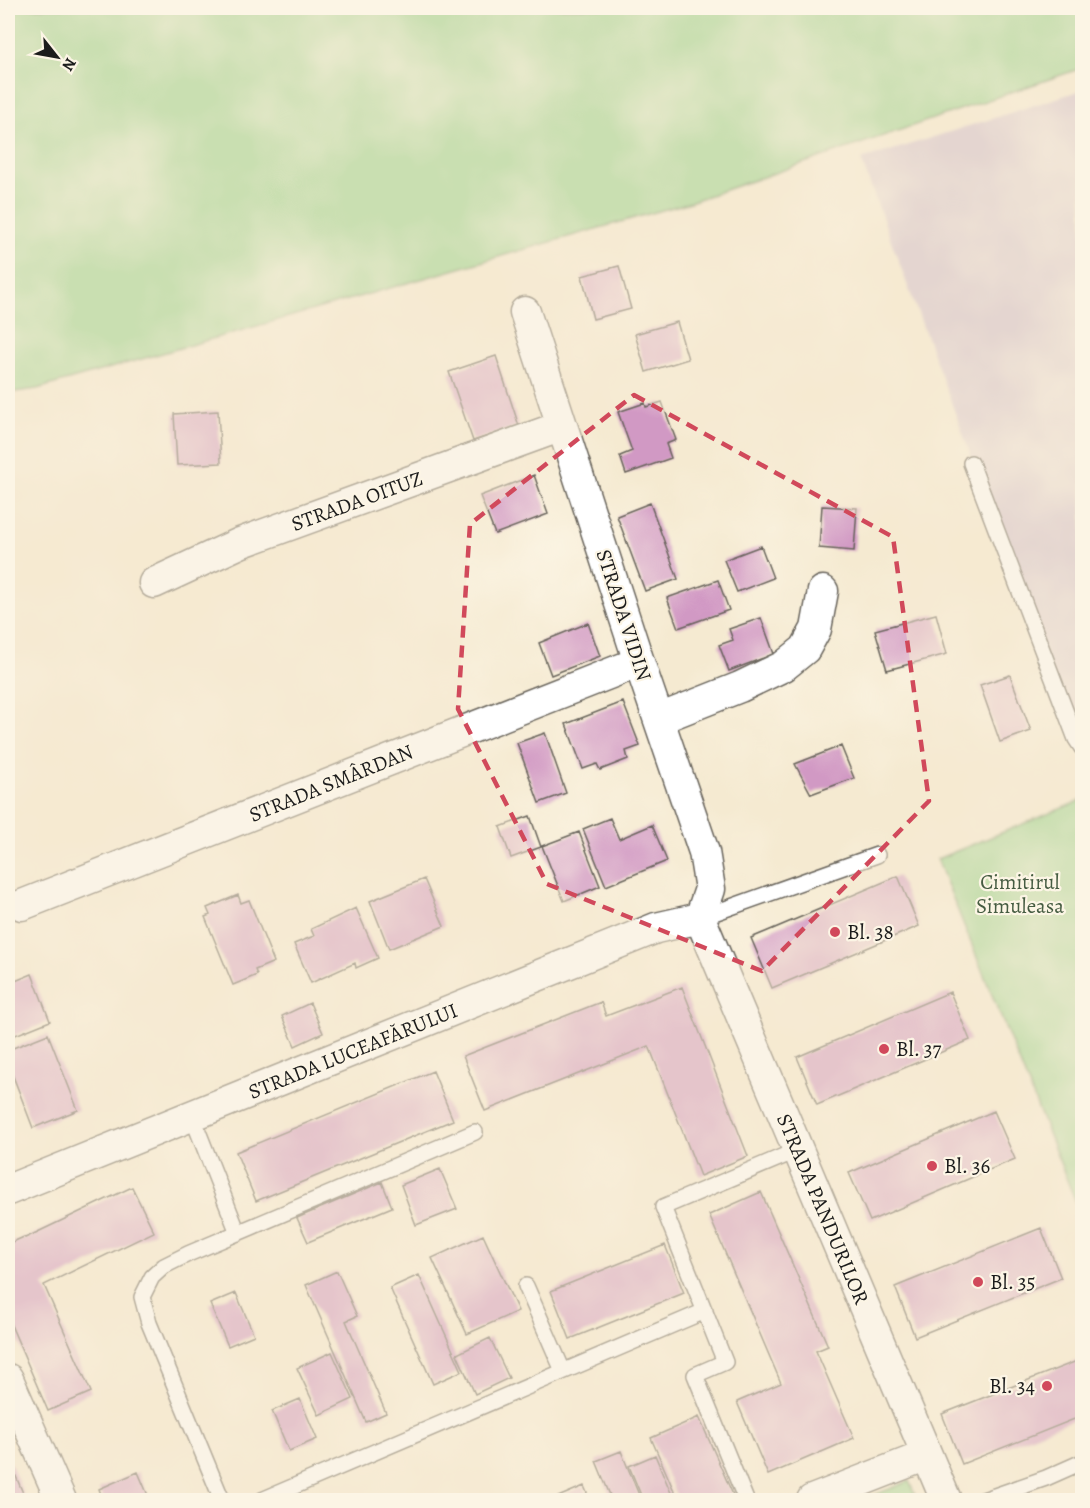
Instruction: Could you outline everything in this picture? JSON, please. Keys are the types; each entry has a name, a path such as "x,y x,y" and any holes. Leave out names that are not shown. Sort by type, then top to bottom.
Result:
{"street":[{"name":"STRADA VIDIN","path":"525,312 639,662 704,852 710,889 700,918"},
{"name":"STRADA OITUZ","path":"154,583 240,543 562,426"},
{"path":"659,719 740,687 783,666 805,649 816,629 823,591"},
{"name":"STRADA SMÂRDAN","path":"22,905 639,662"},
{"name":"STRADA LUCEAFĂRULUI","path":"8,1190 656,928 700,918"},
{"name":"STRADA PANDURILOR","path":"700,918 946,1500"},
{"path":"8,1379 61,1500"},
{"path":"812,1500 927,1455"}],"lane":[{"path":"971,463 1076,738 1083,748"},
{"path":"700,918 877,855"},
{"path":"192,1116 238,1233"},
{"path":"222,1500 149,1323 142,1297 152,1277 164,1266 188,1254 475,1132"},
{"path":"746,1500 695,1375 725,1362 663,1207 798,1150"},
{"path":"526,1286 563,1371"},
{"path":"262,1500 705,1311"},
{"path":"983,1500 1046,1478 1083,1462"}],"highlighted area":[{"path":"634,395 893,537 929,801 762,971 547,884 458,709 470,524"}],"shaded area":[{"path":"1082,90 1082,736 1076,738 861,160"}],"green space":[{"path":"8,8 1082,8 1082,68 687,203 37,389 8,393"},
{"name":"Cimitirul Simuleasa","path":"1082,800 1082,1217 937,859"},
{"path":"909,1481 917,1500 862,1500"}],"building":[{"path":"619,266 631,309 593,319 582,276"},
{"path":"677,322 688,359 646,372 635,334"},
{"path":"496,356 519,426 473,441 449,372"},
{"path":"662,402 676,440 666,444 671,458 626,474 620,456 632,451 618,412 645,403 646,407"},
{"path":"218,411 221,463 177,465 174,414"},
{"path":"534,475 548,514 495,534 480,496"},
{"path":"650,503 678,579 645,591 617,516"},
{"path":"822,506 857,508 854,551 819,548"},
{"path":"761,546 773,578 737,592 724,560"},
{"path":"718,580 729,610 678,628 667,598"},
{"path":"936,614 947,654 887,670 875,630"},
{"path":"761,618 774,654 729,671 719,645 733,640 729,629"},
{"path":"588,623 600,656 551,675 539,643"},
{"path":"1010,675 1031,731 1000,742 980,685"},
{"path":"623,702 640,746 626,751 628,759 600,770 597,764 583,769 566,724"},
{"path":"545,733 566,793 539,803 517,743"},
{"path":"841,746 854,778 811,794 795,764"},
{"path":"530,816 541,847 511,858 500,827"},
{"path":"610,818 619,839 652,825 667,861 606,886 583,829"},
{"path":"579,832 600,886 564,901 542,846"},
{"name":"Bl. 38","path":"898,876 919,926 772,988 751,938"},
{"path":"424,879 444,926 389,949 370,901"},
{"path":"238,895 241,903 249,900 274,962 255,970 257,975 233,985 205,917 210,915 207,908"},
{"path":"356,908 378,958 356,968 355,963 311,983 294,944 314,936 311,929"},
{"path":"32,974 50,1021 8,1038 8,984"},
{"path":"682,987 748,1156 700,1176 649,1046 485,1111 463,1056 601,1002 606,1016"},
{"name":"Bl. 37","path":"950,992 970,1040 817,1105 797,1057"},
{"path":"310,1003 323,1033 295,1046 282,1016"},
{"path":"48,1034 78,1110 33,1128 8,1063 8,1050"},
{"path":"433,1071 453,1120 256,1201 236,1152"},
{"name":"Bl. 36","path":"994,1111 1015,1159 870,1221 849,1173"},
{"path":"440,1169 457,1209 416,1225 401,1185"},
{"path":"382,1182 392,1207 308,1242 297,1218"},
{"path":"132,1187 154,1232 44,1285 91,1392 48,1411 8,1318 8,1244"},
{"path":"761,1192 828,1346 816,1351 854,1438 768,1475 737,1402 781,1383 709,1215"},
{"name":"Bl. 35","path":"1041,1228 1061,1278 915,1337 895,1287"},
{"path":"483,1235 518,1311 467,1334 432,1258"},
{"path":"665,1245 684,1293 570,1339 551,1291"},
{"path":"337,1271 357,1316 346,1321 386,1413 366,1422 306,1285"},
{"path":"419,1275 462,1371 433,1384 390,1288"},
{"path":"236,1293 254,1335 228,1346 210,1304"},
{"path":"490,1338 509,1378 475,1394 457,1354"},
{"path":"332,1352 353,1399 319,1415 297,1368"},
{"name":"Bl. 34","path":"1082,1359 1082,1416 962,1464 942,1414"},
{"path":"300,1399 317,1439 289,1451 272,1411"},
{"path":"699,1417 733,1495 721,1500 678,1500 651,1438"},
{"path":"621,1451 641,1500 612,1500 596,1461"},
{"path":"655,1455 674,1500 643,1500 629,1466"},
{"path":"8,1457 20,1486 26,1500 8,1500"},
{"path":"138,1472 150,1500 103,1500 99,1489"},
{"path":"584,1486 590,1500 551,1500"}],"place":[{"name":"Bl. 38","path":"835,932"},
{"name":"Bl. 37","path":"884,1049"},
{"name":"Bl. 36","path":"932,1166"},
{"name":"Bl. 35","path":"978,1282"},
{"name":"Bl. 34","path":"1047,1386"}]}
